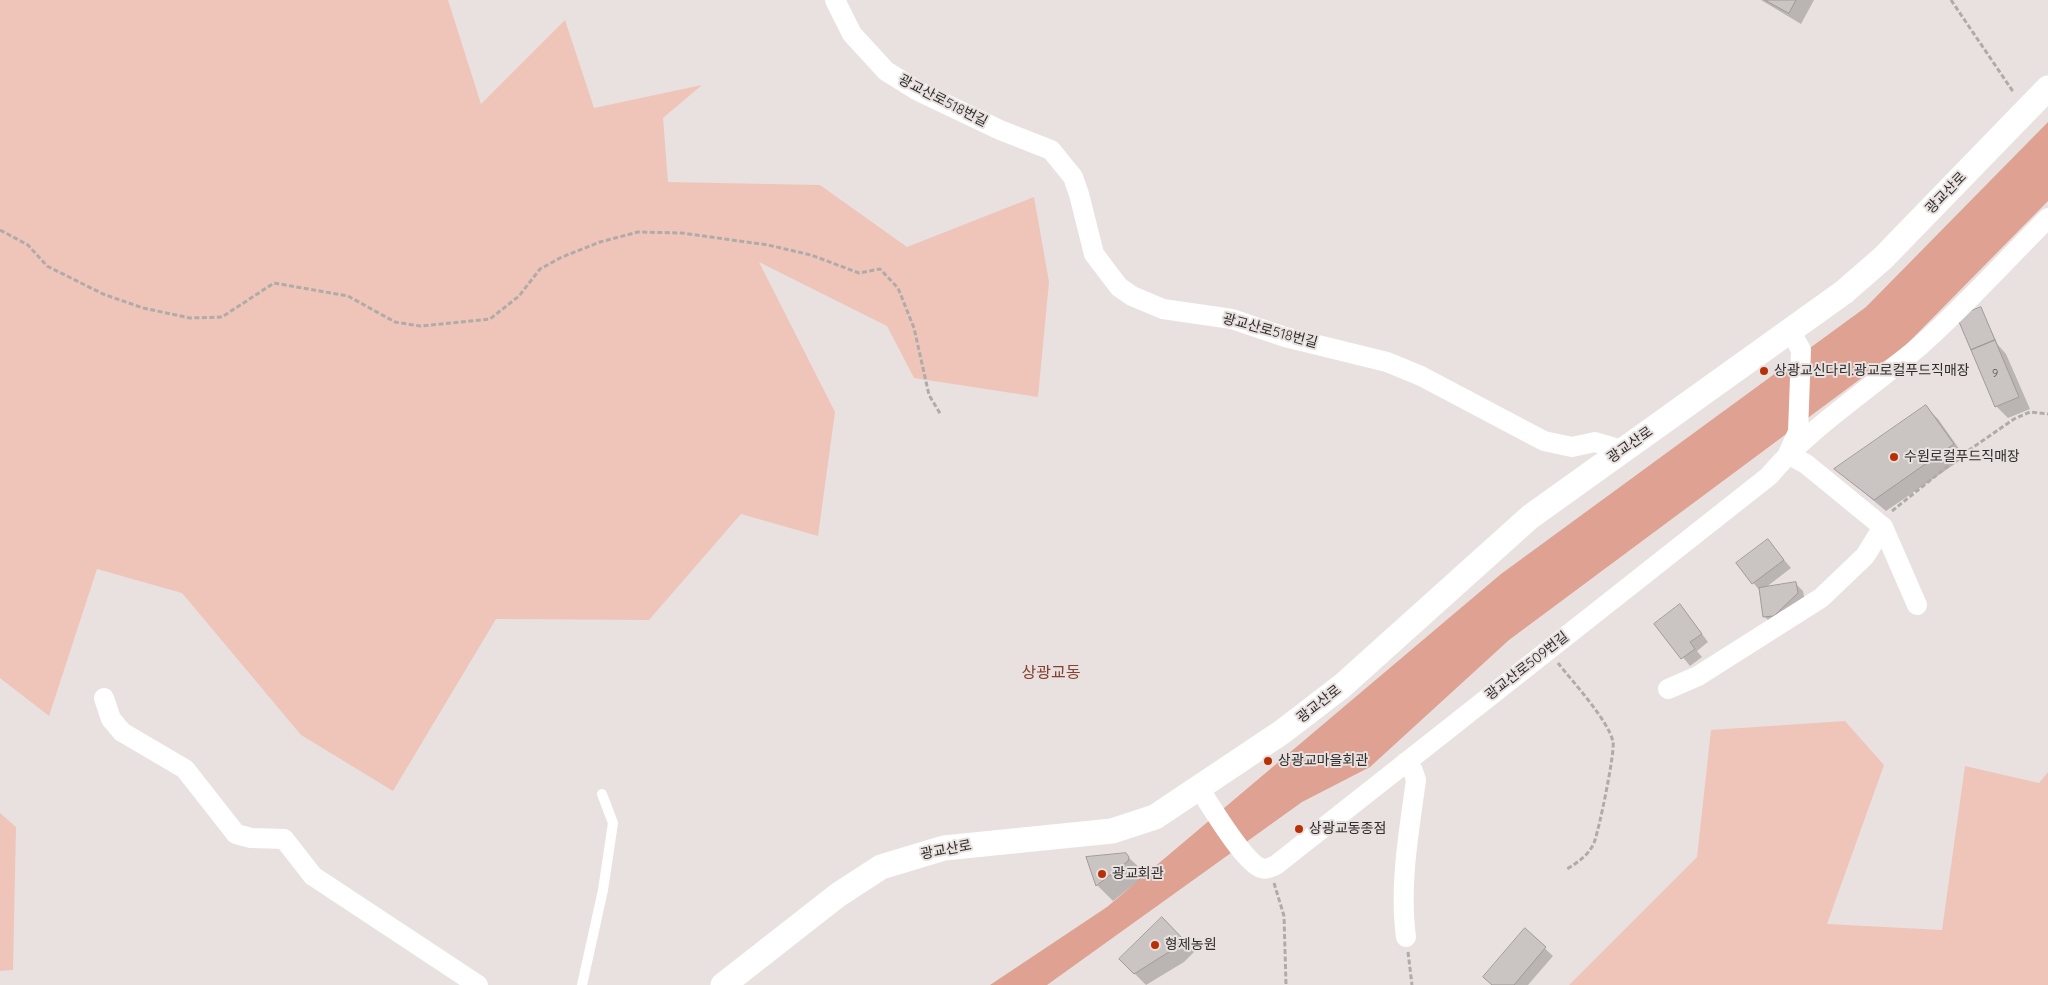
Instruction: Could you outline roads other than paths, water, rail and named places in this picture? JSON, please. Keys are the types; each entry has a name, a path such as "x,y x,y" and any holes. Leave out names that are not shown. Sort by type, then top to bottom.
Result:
{"street":[{"name":"광교산로518번길","path":"835,0 852,34 886,71 918,91 1000,130 1051,150 1072,177 1079,194 1094,254 1119,287 1132,296 1163,309 1232,319 1285,337 1387,362 1421,376 1544,442 1572,447 1595,442 1622,450"},
{"name":"광교산로","path":"723,985 830,900 881,867 944,848 1112,831 1155,817 1282,732 1342,686 1530,517 1622,450 1796,341 1844,292 1883,258 2048,88"},
{"path":"1917,605 1882,526 1806,464 1788,454 1823,422 1884,377 1923,343 2048,218"},
{"name":"광교산로509번길","path":"1198,788 1213,810 1258,864 1276,865 1769,476 1788,454 1798,432 1796,341"},
{"path":"1668,689 1698,676 1821,598 1865,556 1882,526"},
{"path":"104,698 111,718 122,732 185,769 236,834 251,838 284,839 313,876 478,985"},
{"path":"1406,762 1413,771 1416,780 1407,848 1402,913 1406,937"}],"lane":[{"path":"582,985 603,890 613,823 602,794"}],"place":[{"name":"상광교신다리.광교로컬푸드직매장","path":"1764,371"},
{"name":"수원로컬푸드직매장","path":"1894,457"},
{"name":"상광교마을회관","path":"1268,761"},
{"name":"상광교동종점","path":"1299,829"},
{"name":"광교회관","path":"1102,874"},
{"name":"형제농원","path":"1155,945"}],"district":[{"name":"상광교동","path":"1051,673"}]}
